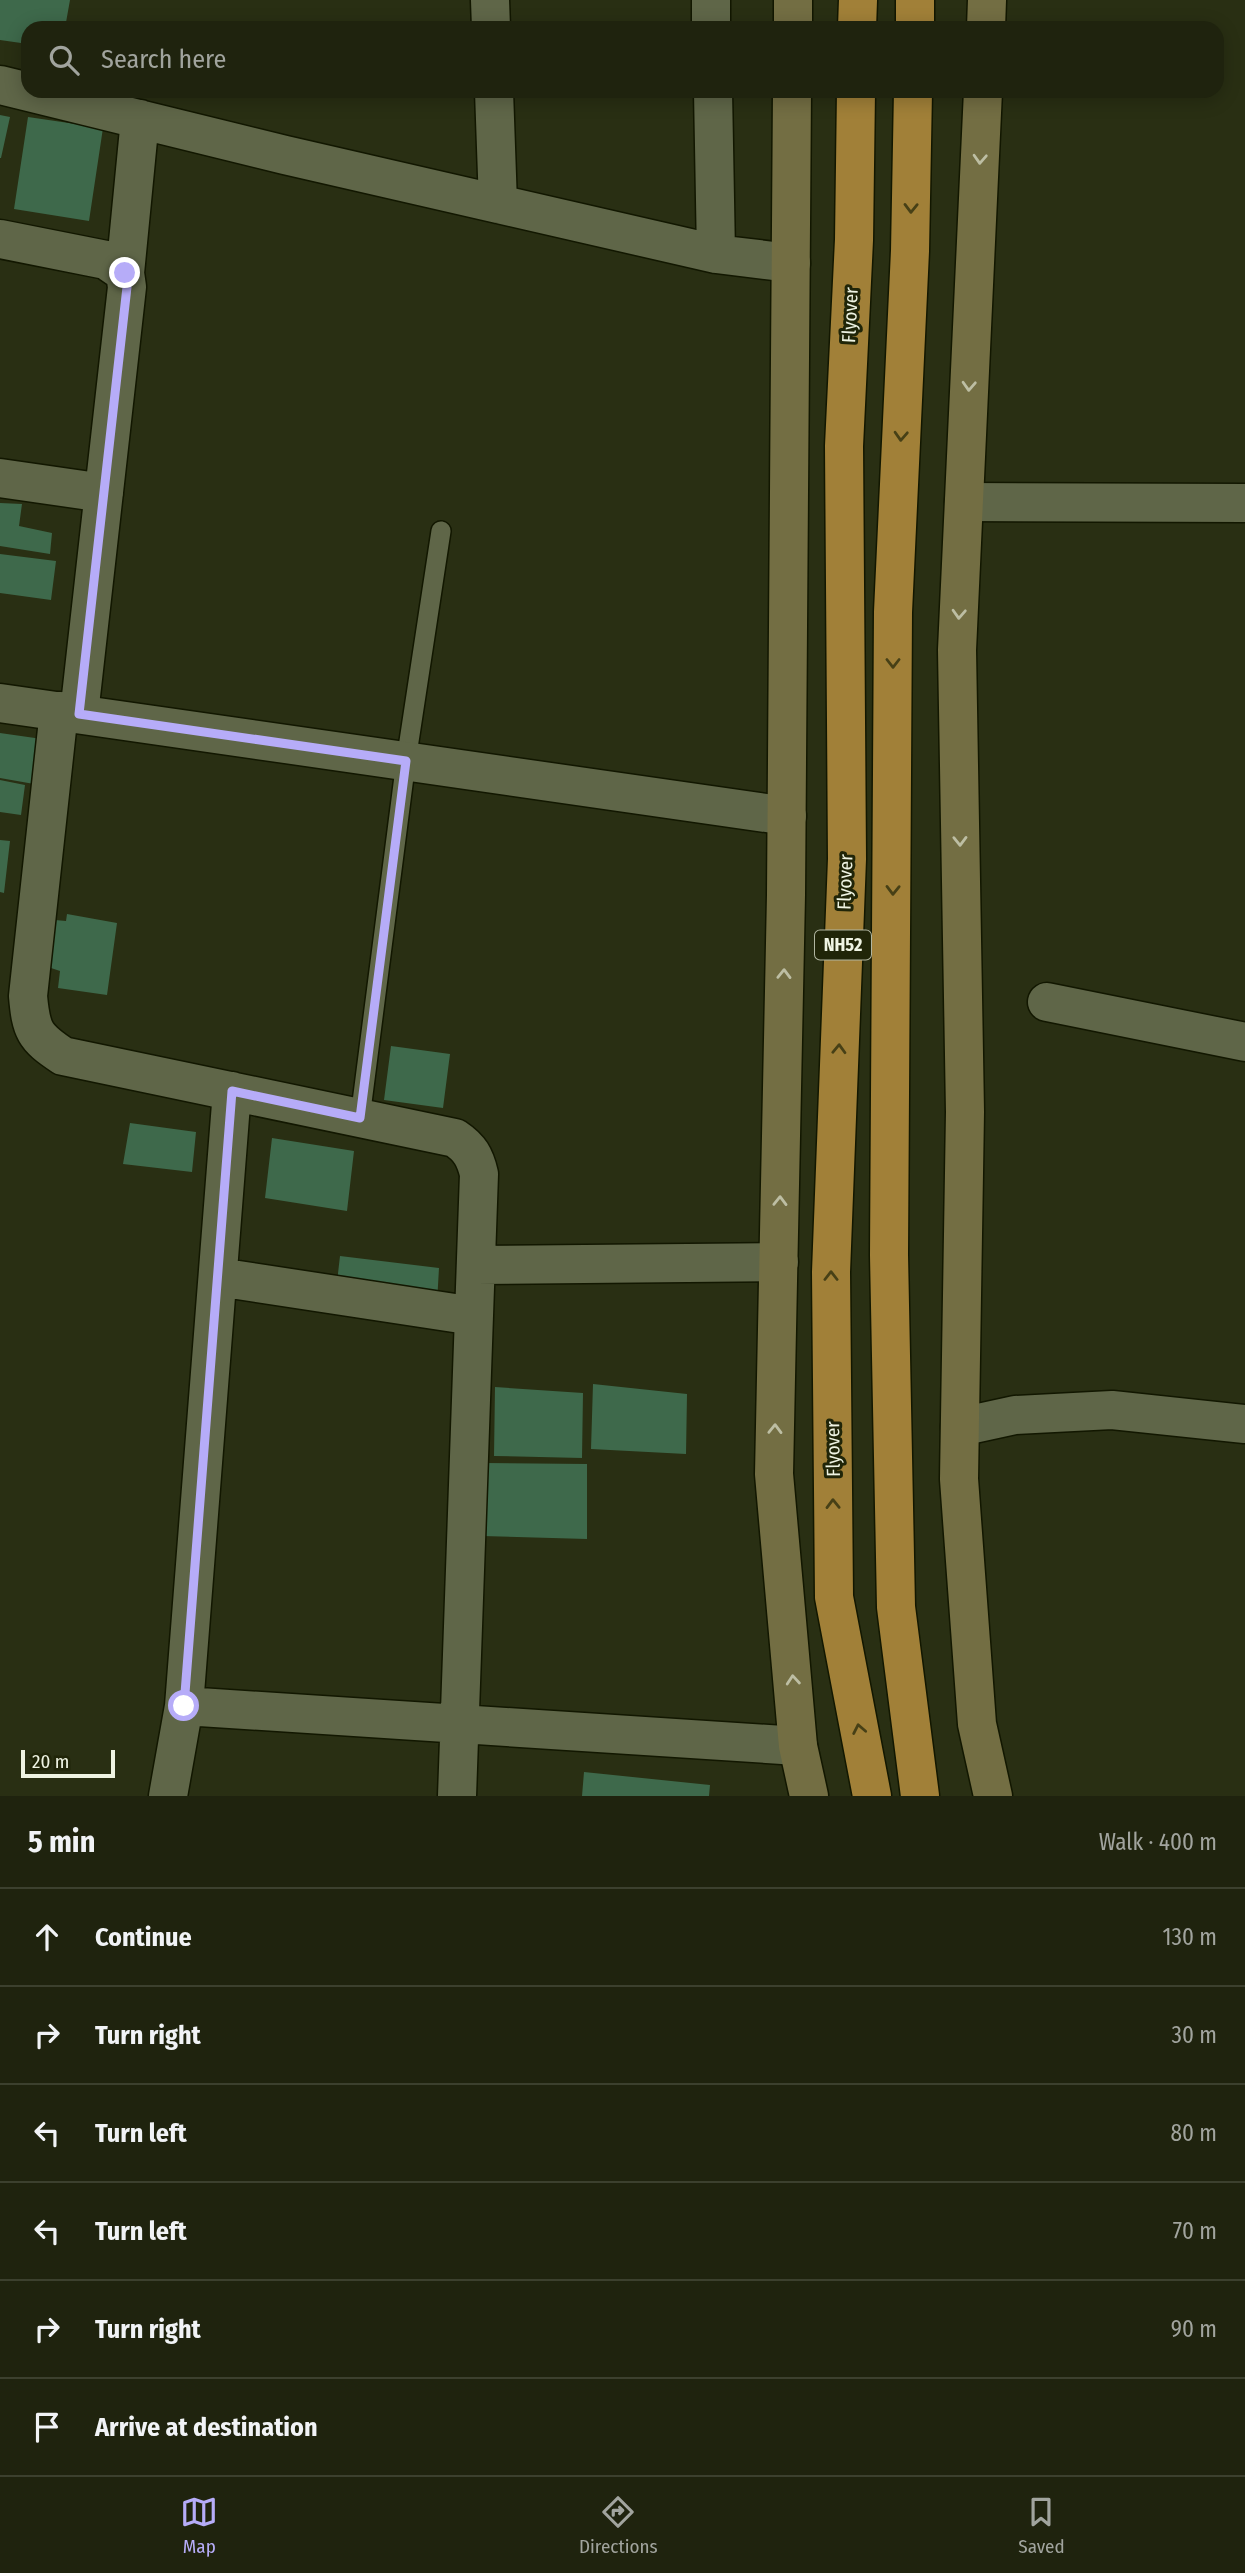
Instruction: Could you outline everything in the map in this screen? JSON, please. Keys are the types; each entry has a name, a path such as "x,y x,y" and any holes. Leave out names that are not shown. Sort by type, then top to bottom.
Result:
{"highway":[{"path":"857,21 858,0"},
{"path":"915,0 915,21"},
{"name":"Flyover","path":"856,98 854,240 844,446 847,859 831,1272 834,1597 872,1796"},
{"name":"NH52","path":"913,98 893,612 890,1255 897,1607 920,1796"}],"main road":[{"path":"793,0 793,21"},
{"path":"986,21 987,0"},
{"path":"792,98 787,816 774,1474 799,1746 809,1796"},
{"path":"983,98 957,650 965,1112 959,1479 977,1724 993,1796"}],"street":[{"path":"490,0 491,21"},
{"path":"711,0 711,21"},
{"path":"0,85 21,90"},
{"path":"54,98 716,254 791,263"},
{"path":"494,98 498,204"},
{"path":"713,98 716,254"},
{"path":"140,119 125,273 127,287 104,494 69,713 14,992 42,1042 63,1056 455,1138 468,1147 476,1158 480,1174 457,1796"},
{"path":"0,239 106,260 125,273"},
{"path":"0,478 104,494"},
{"path":"964,502 1245,503"},
{"path":"0,703 787,816"},
{"path":"1047,1002 1245,1042"},
{"path":"168,1796 184,1706 232,1091"},
{"path":"476,1265 779,1262"},
{"path":"218,1277 474,1316"},
{"path":"960,1427 1015,1415 1112,1410 1245,1424"},
{"path":"184,1706 799,1746"}],"lane":[{"path":"360,1118 406,761 441,531"}],"building":[{"path":"0,0 70,0 66,21 21,21 21,43 0,40"},
{"path":"0,115 10,117 1,158 0,158"},
{"path":"28,117 103,128 89,221 14,209"},
{"path":"0,503 22,504 19,526 52,533 50,554 0,546"},
{"path":"0,554 56,561 51,600 0,593"},
{"path":"0,733 42,739 34,784 0,778"},
{"path":"0,780 25,785 21,815 0,812"},
{"path":"0,840 10,841 4,893 0,892"},
{"path":"67,914 117,923 107,995 58,988 60,971 48,967 55,920 66,921"},
{"path":"391,1046 450,1054 443,1108 384,1100"},
{"path":"130,1123 196,1132 192,1172 123,1164"},
{"path":"272,1138 354,1151 347,1211 265,1198"},
{"path":"340,1256 439,1268 437,1303 336,1291"},
{"path":"593,1384 687,1394 686,1454 591,1449"},
{"path":"495,1387 583,1393 582,1458 494,1456"},
{"path":"485,1463 587,1464 587,1539 482,1536"},
{"path":"584,1772 710,1785 709,1796 582,1796"}],"route":[{"path":"125,273 127,287 79,714 406,761 360,1118 232,1091 184,1706"}]}
